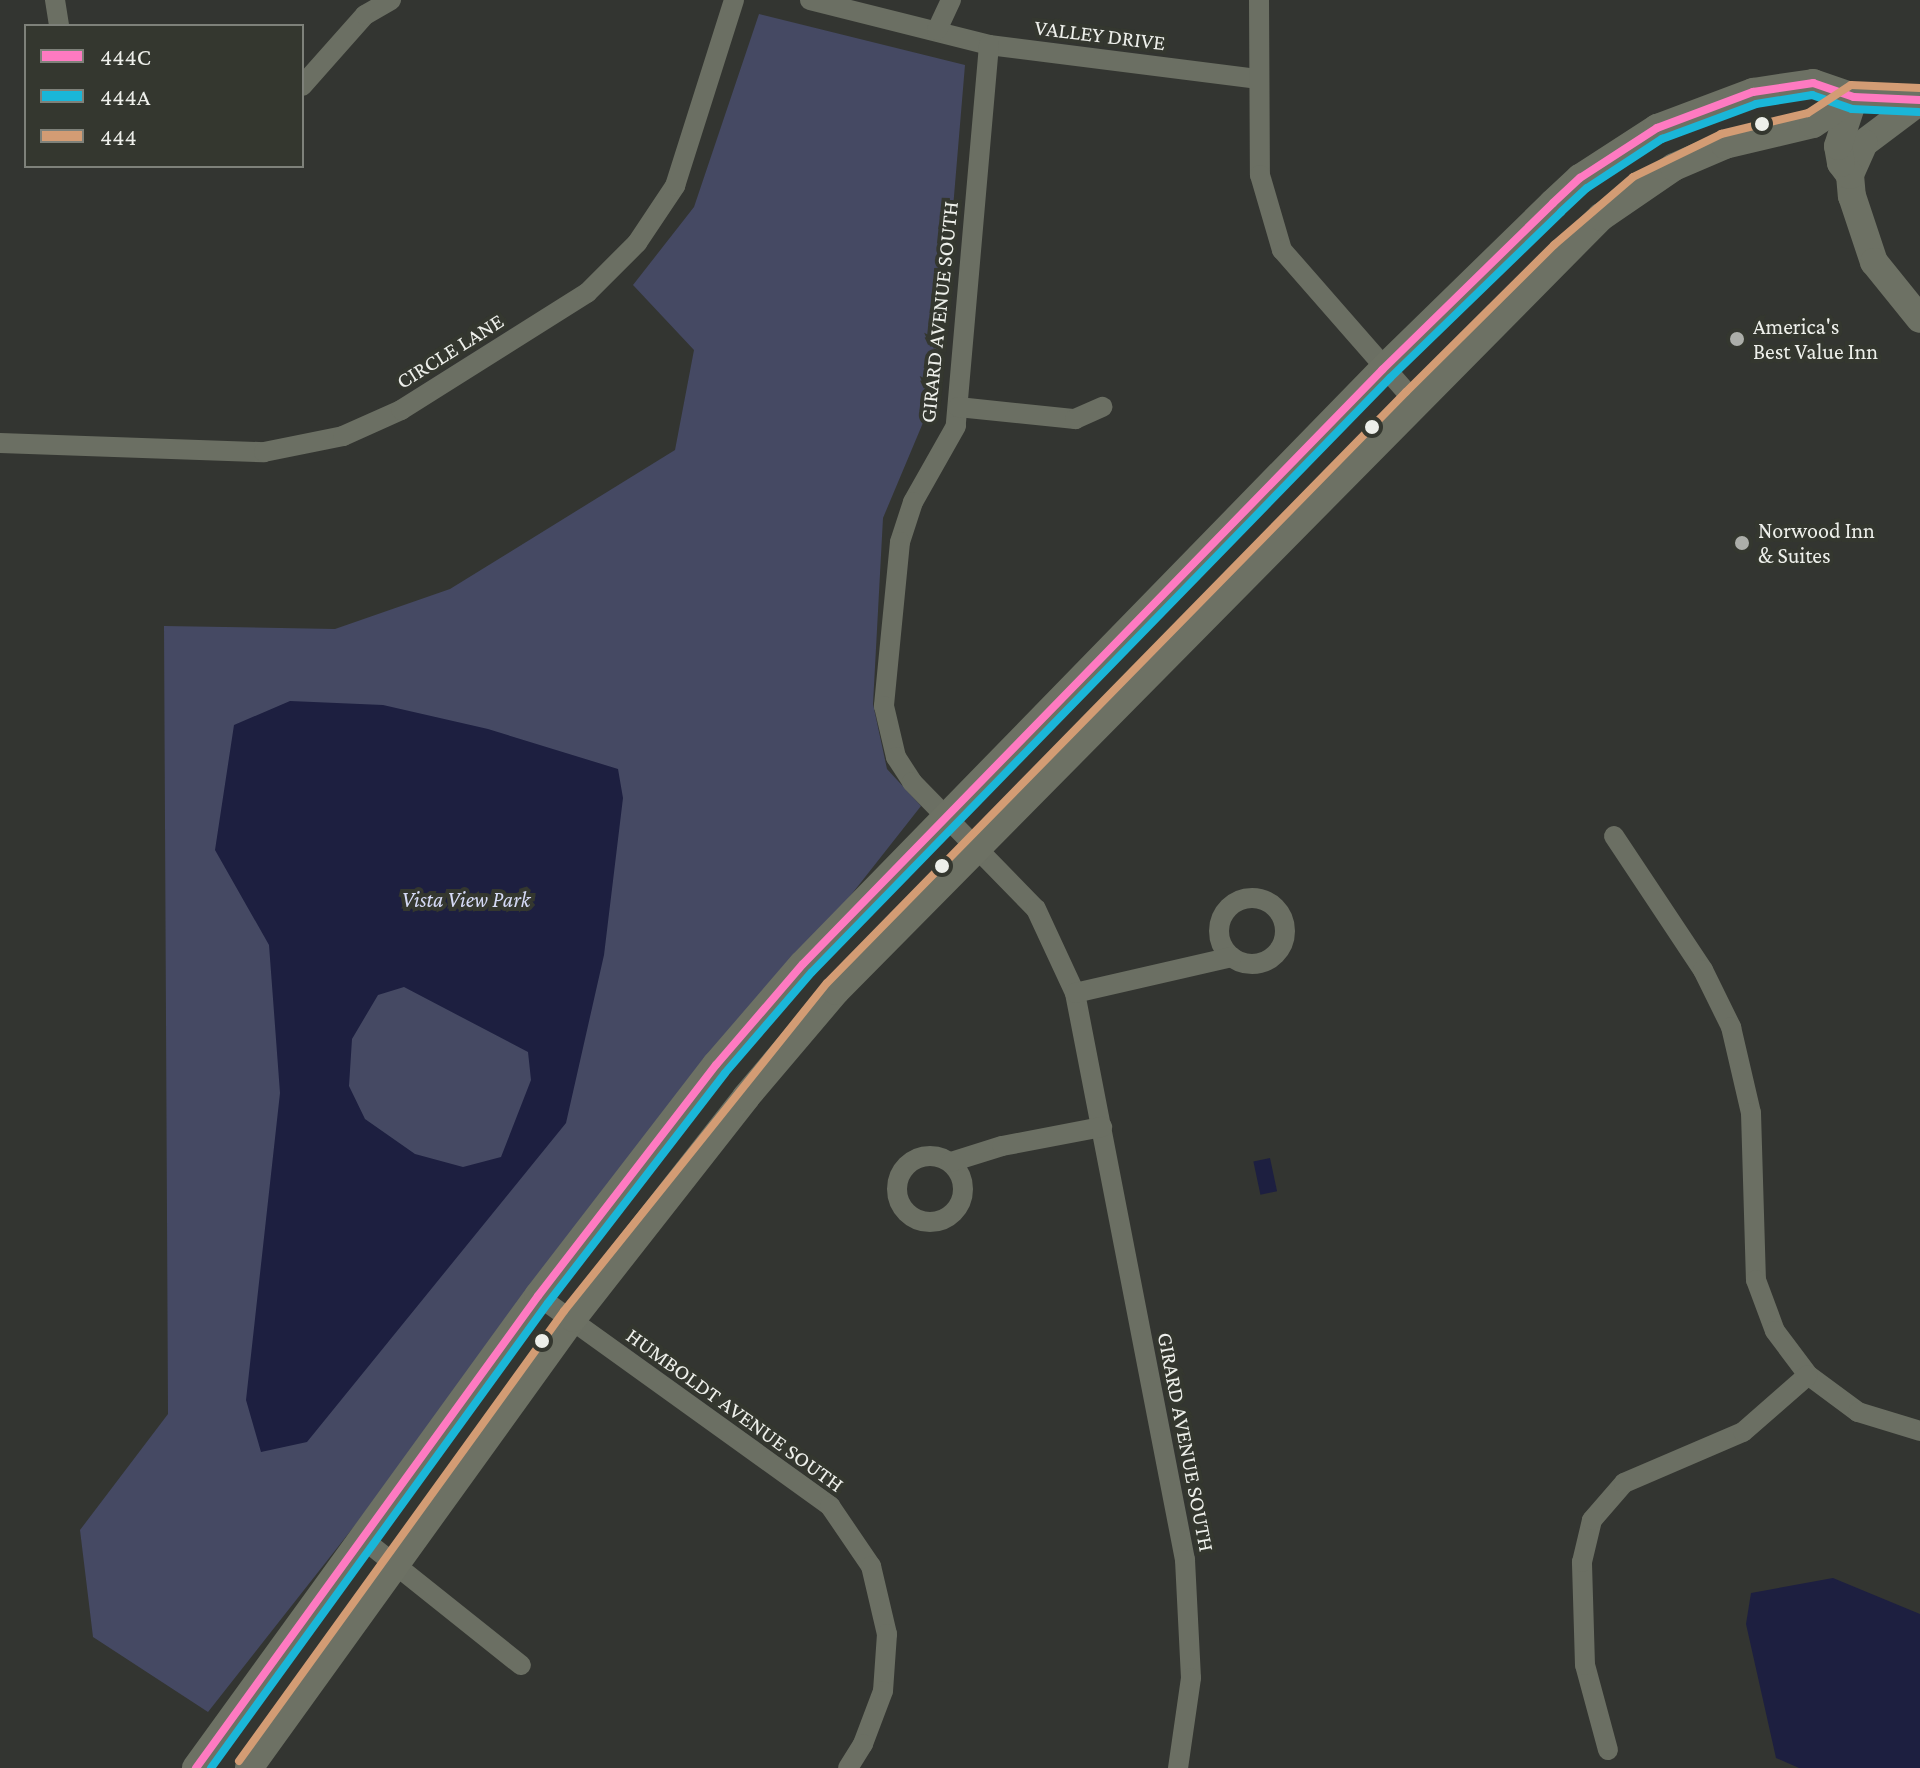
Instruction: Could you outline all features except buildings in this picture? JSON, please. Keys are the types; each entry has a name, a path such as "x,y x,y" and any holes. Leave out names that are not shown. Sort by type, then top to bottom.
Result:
{"street":[{"path":"55,0 59,24"},
{"path":"304,84 365,15 391,0"},
{"name":"CIRCLE LANE","path":"0,443 264,452 343,436 401,410 587,293 637,243 675,186 734,0"},
{"name":"VALLEY DRIVE","path":"810,0 989,45 1259,79"},
{"path":"937,30 951,0"},
{"path":"1259,0 1260,175 1282,250 1382,370 1414,401"},
{"name":"GIRARD AVENUE SOUTH","path":"989,45 956,426 913,502 900,542 884,706 896,757 912,782 1036,909 1075,993 1185,1560 1191,1678 1178,1768"},
{"path":"196,1768 538,1296 716,1065 803,964 1382,370 1580,178 1643,136 1711,104 1753,92 1813,83 1854,97 1920,101"},
{"path":"1850,175 1841,163 1838,146 1854,97"},
{"path":"249,1768 573,1318 786,1050 976,847 1414,401 1562,254 1639,187 1725,145 1813,124 1854,97"},
{"path":"1920,101 1864,143 1850,175 1852,196 1874,262 1920,319"},
{"path":"958,407 1075,419 1102,407"},
{"path":"1614,836 1703,970 1731,1027 1751,1113 1756,1280 1775,1331 1808,1375 1858,1412 1920,1431"},
{"path":"1075,993 1232,957"},
{"path":"951,1162 1002,1146 1102,1127"},
{"name":"HUMBOLDT AVENUE SOUTH","path":"538,1296 573,1318 830,1506 871,1566 887,1634 883,1691 863,1744 848,1768"},
{"path":"1608,1750 1585,1665 1582,1562 1592,1520 1624,1483 1743,1432 1808,1375"},
{"path":"363,1539 521,1665"}],"green space":[{"name":"Vista View Park","path":"759,14 965,65 938,387 883,518 873,704 887,769 921,806 208,1712 93,1637 80,1530 168,1414 164,626 335,629 450,589 675,450 694,350 633,285 694,207"}],"shaded area":[{"path":"290,701 383,705 488,729 618,769 623,798 604,955 566,1123 307,1442 261,1452 246,1400 280,1093 269,945 215,850 234,725","holes":["404,987 528,1052 531,1080 501,1157 463,1167 415,1154 365,1119 349,1086 352,1039 378,995"]},
{"path":"1270,1158 1277,1191 1260,1195 1253,1162"},
{"path":"1833,1578 1920,1614 1920,1768 1799,1768 1776,1758 1746,1624 1751,1593"}],"transit line":[{"name":"444C","path":"196,1768 538,1296 716,1065 803,964 1382,370 1553,203 1580,178 1657,128 1753,92 1813,83 1854,97 1920,100"},
{"name":"444","path":"239,1761 564,1311 827,983 1406,392 1554,245 1633,177 1721,134 1808,113 1851,85 1920,88"},
{"name":"444A","path":"211,1768 548,1303 725,1073 812,972 1390,378 1561,212 1587,188 1662,139 1756,104 1812,95 1852,109 1919,112"}],"place":[{"name":"America's Best Value Inn","path":"1737,339"},
{"name":"Norwood Inn & Suites","path":"1742,543"}]}
